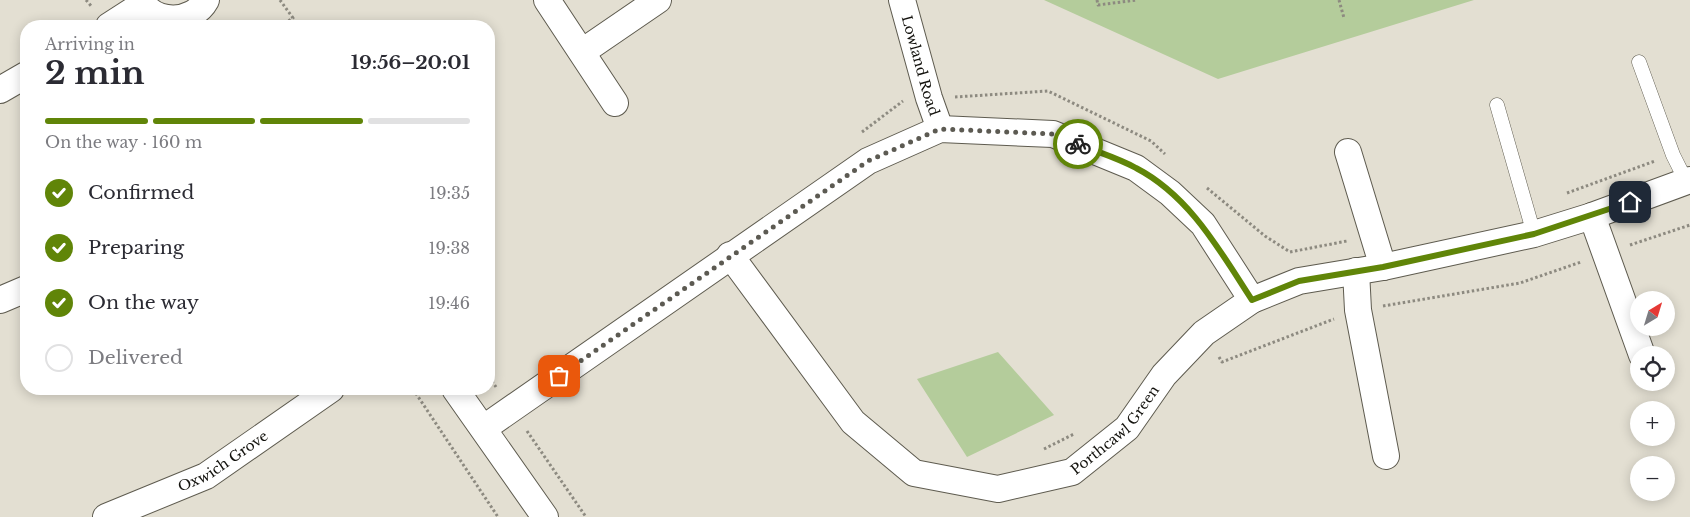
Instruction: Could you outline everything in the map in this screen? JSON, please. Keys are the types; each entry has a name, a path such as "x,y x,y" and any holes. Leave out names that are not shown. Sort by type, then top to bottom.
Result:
{"street":[{"path":"547,0 615,104"},
{"path":"582,52 658,0"},
{"name":"Lowland Road","path":"902,0 929,98 940,129"},
{"path":"117,20 142,2 152,12 163,18 175,19 196,14"},
{"path":"0,90 20,78"},
{"path":"484,428 730,255 868,161 940,129 1053,134 1136,168 1170,193 1203,224 1252,300"},
{"path":"1348,152 1383,267"},
{"name":"Porthcawl Green","path":"730,255 853,422 914,472 998,489 1072,472 1127,428 1164,375 1204,333 1252,300 1299,281 1383,267 1534,234 1592,216 1688,180"},
{"path":"1592,216 1607,253 1639,346"},
{"path":"1356,271 1358,310 1386,456"},
{"path":"0,300 20,292"},
{"name":"Oxwich Grove","path":"106,517 135,512 206,476 322,395"},
{"path":"459,395 545,517"}],"lane":[{"path":"1638,62 1673,155 1688,180"},
{"path":"1497,105 1534,234"}],"path":[{"path":"280,0 293,18 290,20"},
{"path":"1097,0 1098,5 1137,0"},
{"path":"1339,0 1344,18"},
{"path":"929,98 1048,91 1150,141 1166,154"},
{"path":"1526,208 1673,155"},
{"path":"1204,186 1265,236 1290,252 1372,236"},
{"path":"1204,333 1222,362 1358,310 1520,283 1690,225"},
{"path":"495,385 586,517"},
{"path":"417,395 498,517"},
{"path":"1039,452 1078,432"}],"green space":[{"path":"1044,0 1474,0 1218,79"},
{"path":"998,352 1054,415 967,457 917,379"}],"way so far":[{"path":"559,376 730,255 868,161 940,129 1053,134 1078,144"}],"route":[{"path":"1078,144 1136,168 1170,193 1203,224 1252,300 1299,281 1383,267 1534,234 1630,202"}]}
